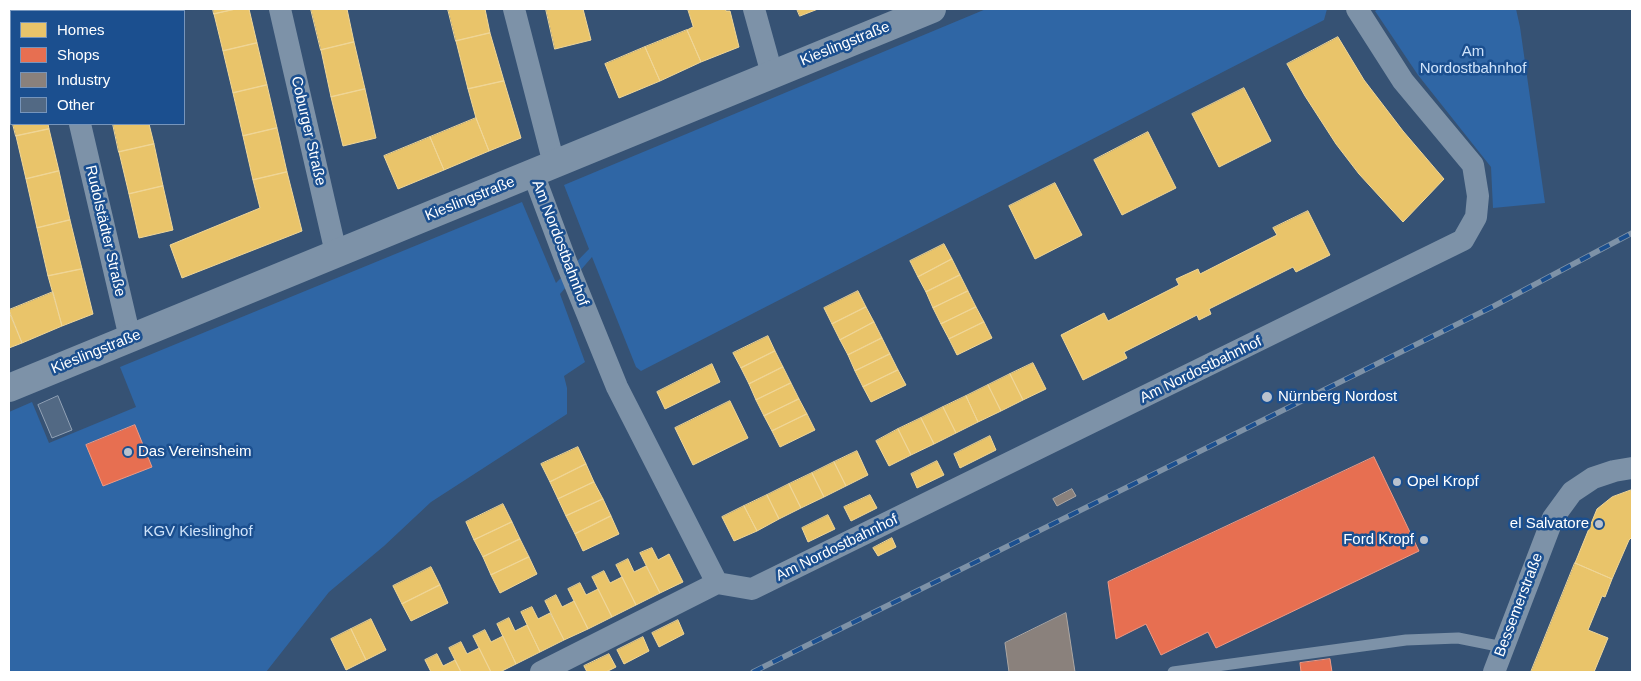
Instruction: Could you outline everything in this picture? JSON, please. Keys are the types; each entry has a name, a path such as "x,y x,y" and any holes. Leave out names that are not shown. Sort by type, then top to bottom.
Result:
{"street":[{"name":"Coburger Straße","path":"280,9 336,253"},
{"path":"514,9 543,168"},
{"path":"754,9 772,74"},
{"name":"Kieslingstraße","path":"9,388 932,9"},
{"name":"Am Nordostbahnhof","path":"543,168 566,264 617,387 717,583 752,590 1463,240 1476,216 1478,196 1472,165 1403,81 1357,9"},
{"name":"Rudolstädter Straße","path":"80,125 130,338"},
{"name":"Bessemerstraße","path":"1494,672 1553,518 1572,492 1593,478 1614,471 1632,468"},
{"path":"541,672 717,583"}],"lane":[{"path":"1173,672 1406,640 1458,638 1504,647"}],"green space":[{"name":"KGV Kieslinghof","path":"986,9 1327,9 1324,20 641,371 636,367 592,257 560,294 585,362 564,376 567,388 567,414 431,502 384,546 329,592 266,672 9,672 9,412 32,402 49,443 136,407 120,367 522,202 556,283 589,249 564,185"},
{"name":"Am Nordostbahnhof","path":"1378,9 1516,9 1545,203 1493,208 1491,167 1418,75 1375,11"}],"building: Homes":[{"path":"9,9 21,9 10,10 9,41"},
{"path":"86,9 123,9 123,10"},
{"path":"213,9 236,9 214,14"},
{"path":"236,9 249,9 257,43 223,51 214,14"},
{"path":"311,9 347,9 354,42 321,50"},
{"path":"448,9 485,9 490,33 456,41"},
{"path":"546,9 583,9 591,40 555,49"},
{"path":"688,9 725,9 730,11 739,47 701,62 687,30 693,27"},
{"path":"797,9 818,9 800,16"},
{"path":"687,30 701,62 660,81 645,47"},
{"path":"490,33 504,81 468,89 456,41"},
{"path":"1338,37 1364,80 1403,131 1444,179 1403,222 1359,174 1336,144 1287,64"},
{"path":"9,41 10,41 10,90"},
{"path":"354,42 365,89 331,97 321,50"},
{"path":"257,43 267,85 233,93 223,51"},
{"path":"645,47 660,81 619,98 605,64"},
{"path":"504,81 521,138 489,151 476,118 468,89"},
{"path":"267,85 277,128 243,136 233,93"},
{"path":"1244,88 1271,141 1219,167 1192,114"},
{"path":"365,89 376,138 343,146 331,97"},
{"path":"10,90 10,110 9,105"},
{"path":"476,118 489,151 444,170 430,137"},
{"path":"13,125 48,125 49,129 16,136"},
{"path":"113,125 149,125 154,144 119,152"},
{"path":"277,128 287,172 253,180 243,136"},
{"path":"49,129 59,171 26,179 16,136"},
{"path":"1148,132 1176,188 1122,215 1094,160"},
{"path":"430,137 444,170 398,189 384,156"},
{"path":"154,144 163,186 129,194 119,152"},
{"path":"59,171 70,220 37,228 26,179"},
{"path":"287,172 302,231 182,278 170,245 260,208 253,180"},
{"path":"1055,183 1082,235 1035,259 1009,206"},
{"path":"163,186 173,230 139,238 129,194"},
{"path":"1308,211 1330,255 1296,272 1293,267 1209,309 1211,314 1199,320 1197,315 1124,352 1127,358 1083,380 1061,335 1104,313 1108,321 1179,285 1176,279 1198,269 1200,274 1277,235 1273,228"},
{"path":"70,220 82,269 48,276 37,228"},
{"path":"944,244 952,259 918,277 910,261"},
{"path":"952,259 960,275 926,292 918,277"},
{"path":"82,269 93,314 62,326 48,276"},
{"path":"960,275 968,291 933,308 926,292"},
{"path":"858,291 866,307 832,324 824,308"},
{"path":"968,291 976,307 941,324 933,308"},
{"path":"53,292 62,326 22,343 9,310"},
{"path":"866,307 874,322 840,340 832,324"},
{"path":"976,307 984,322 949,339 941,324"},
{"path":"9,312 22,343 9,348"},
{"path":"874,322 882,338 848,355 840,340"},
{"path":"984,322 992,338 957,355 949,339"},
{"path":"768,336 775,351 741,368 733,353"},
{"path":"882,338 890,354 855,371 848,355"},
{"path":"775,351 783,367 749,384 741,368"},
{"path":"890,354 898,370 863,387 855,371"},
{"path":"1033,363 1046,389 1023,400 1010,374"},
{"path":"712,364 720,382 665,409 657,392"},
{"path":"783,367 791,383 756,400 749,384"},
{"path":"898,370 906,385 871,402 863,387"},
{"path":"1010,374 1023,400 1001,411 988,385"},
{"path":"791,383 799,399 764,416 756,400"},
{"path":"988,385 1001,411 978,422 966,396"},
{"path":"966,396 978,422 956,433 943,407"},
{"path":"799,399 807,414 772,431 764,416"},
{"path":"730,401 748,438 693,465 675,428"},
{"path":"943,407 956,433 934,444 921,418"},
{"path":"807,414 815,430 780,447 772,431"},
{"path":"921,418 934,444 911,455 898,429"},
{"path":"898,429 911,455 889,466 876,441"},
{"path":"990,436 996,450 960,468 954,454"},
{"path":"578,447 586,464 550,482 541,464"},
{"path":"857,451 868,475 846,486 834,462"},
{"path":"937,461 944,475 917,488 911,474"},
{"path":"834,462 846,486 824,497 812,473"},
{"path":"586,464 594,482 558,499 550,482"},
{"path":"812,473 824,497 801,508 789,484"},
{"path":"594,482 603,499 566,516 558,499"},
{"path":"789,484 801,508 779,519 767,495"},
{"path":"1632,490 1632,537 1612,579 1575,563 1597,509 1612,497"},
{"path":"767,495 779,519 757,531 744,506"},
{"path":"870,495 877,508 851,521 844,507"},
{"path":"603,499 611,516 575,534 566,516"},
{"path":"503,504 512,522 474,540 466,522"},
{"path":"744,506 757,531 734,541 722,517"},
{"path":"828,515 835,529 808,542 802,528"},
{"path":"611,516 619,534 583,551 575,534"},
{"path":"512,522 520,539 483,557 474,540"},
{"path":"892,538 896,547 878,556 873,548"},
{"path":"520,539 529,557 491,575 483,557"},
{"path":"652,548 658,560 669,554 683,582 660,593 640,553"},
{"path":"529,557 537,574 500,593 491,575"},
{"path":"628,559 634,572 646,566 660,593 636,605 616,565"},
{"path":"1575,563 1612,579 1605,597 1602,596 1588,630 1608,638 1594,672 1531,672"},
{"path":"431,567 440,585 402,604 393,586"},
{"path":"604,571 610,583 622,577 636,605 612,617 592,577"},
{"path":"580,583 586,595 598,589 612,617 588,629 568,589"},
{"path":"440,585 448,603 411,621 402,604"},
{"path":"556,595 562,607 574,601 588,629 564,640 545,601"},
{"path":"532,607 538,619 550,613 564,640 540,652 521,612"},
{"path":"509,618 515,631 527,625 540,652 516,664 497,624"},
{"path":"371,619 386,650 366,660 351,629"},
{"path":"678,620 684,634 659,647 652,633"},
{"path":"351,629 366,660 346,670 331,639"},
{"path":"485,630 491,642 503,636 516,664 500,672 491,672 473,636"},
{"path":"643,637 649,651 624,664 617,650"},
{"path":"461,642 467,654 479,648 491,672 461,672 449,648"},
{"path":"437,654 443,666 455,660 461,672 431,672 425,660"},
{"path":"609,654 616,667 606,672 587,672 584,666"}],"building: Shops":[{"path":"135,425 152,467 103,486 86,445"},
{"path":"1374,457 1419,551 1216,648 1208,632 1161,655 1146,624 1116,639 1108,582"},
{"path":"1330,659 1332,672 1301,672 1300,663"}],"building: Industry":[{"path":"1072,489 1076,496 1057,506 1053,499"},
{"path":"1066,613 1075,672 1009,672 1005,643"}],"building: Other":[{"path":"58,396 72,430 52,438 38,405"}],"railway":[{"path":"753,672 1494,306 1632,233"}],"place":[{"name":"Nürnberg Nordost","path":"1267,397"},
{"name":"Das Vereinsheim","path":"128,452"},
{"name":"Opel Kropf","path":"1397,482"},
{"name":"el Salvatore","path":"1599,524"},
{"name":"Ford Kropf","path":"1424,540"}]}
